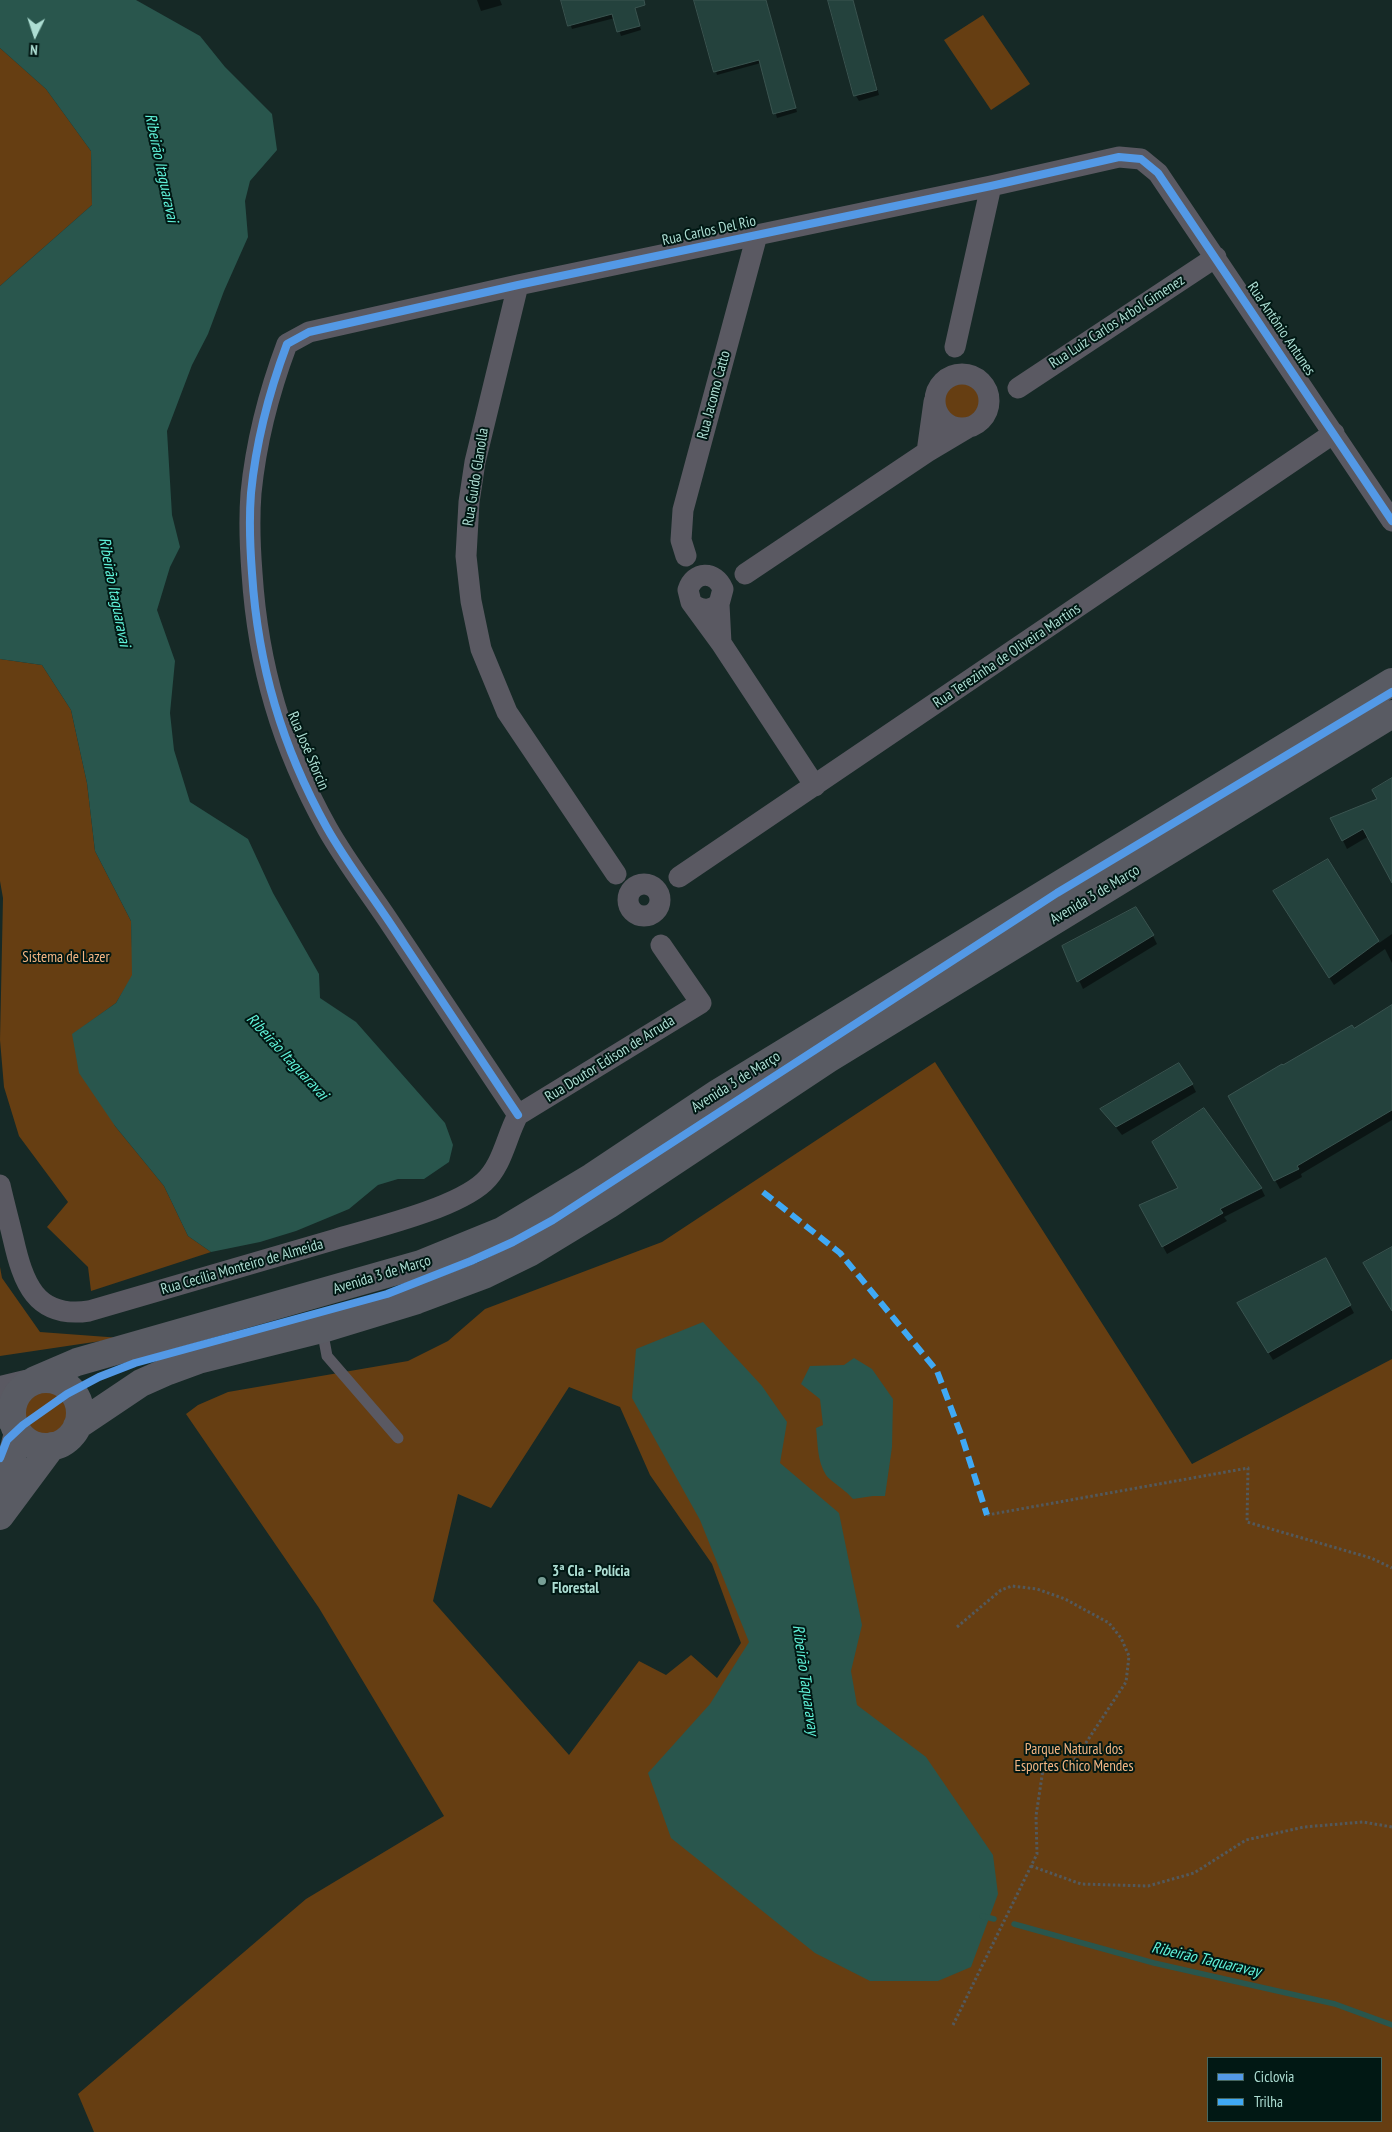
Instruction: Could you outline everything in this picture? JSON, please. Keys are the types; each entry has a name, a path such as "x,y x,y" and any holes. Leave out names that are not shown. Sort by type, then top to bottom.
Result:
{"main road":[{"name":"Avenida 3 de Março","path":"31,1382 77,1362 421,1264 502,1231 592,1177 678,1118 1392,682"},
{"name":"Avenida 3 de Março","path":"77,1426 141,1384 168,1371 198,1360 322,1329 417,1300 484,1275 529,1253 608,1205 828,1059 1392,714"},
{"path":"0,1502 10,1421 14,1399 31,1382 54,1380 67,1386 72,1391 80,1408 77,1426 66,1440 52,1446 33,1444 10,1421"},
{"path":"0,1516 52,1446"}],"street":[{"name":"Rua Carlos Del Rio","path":"287,344 309,332 518,285 991,186 1118,157 1141,159"},
{"name":"Rua Antônio Antunes","path":"1141,159 1158,173 1392,521"},
{"path":"927,452 937,394 955,347 991,186"},
{"name":"Rua Jacomo Catto","path":"692,598 686,556 681,540 683,510 757,235"},
{"name":"Rua Luiz Carlos Arbol Gimenez","path":"717,589 745,574 927,452 976,423 1018,388 1216,257"},
{"name":"Rua Guido Glanolla","path":"518,285 475,462 469,502 466,556 471,601 481,649 507,712 616,874 633,908 662,945 702,1003"},
{"name":"Rua José Sforcin","path":"287,344 275,377 259,438 251,494 250,549 254,607 261,653 271,697 289,748 327,828 518,1115"},
{"path":"955,347 977,380 987,392 989,406 976,423 955,428 947,424 940,418 937,394 945,379 953,375 962,374 977,380 1018,388"},
{"name":"Rua Terezinha de Oliveira Martins","path":"659,906 679,878 1334,433"},
{"path":"686,556 717,589 721,642"},
{"path":"717,589 699,576 694,579 692,598 814,786"},
{"path":"692,598 705,610 710,609 717,589"},
{"path":"616,874 646,884 659,894 659,906 649,916 633,908 629,895 634,887 646,884"},
{"name":"Rua Terezinha de Oliveira Martins","path":"646,884 679,878"},
{"name":"Rua Guido Glanolla","path":"659,906 662,945"},
{"name":"Rua Doutor Edison de Arruda","path":"518,1115 702,1003"},
{"name":"Rua Cecília Monteiro de Almeida","path":"0,1185 21,1271 30,1288 48,1306 62,1311 83,1312 378,1227 451,1202 476,1188 492,1173 498,1164 511,1128 518,1115"},
{"path":"0,1390 31,1382"}],"lane":[{"path":"322,1329 327,1356 398,1438"}],"path":[{"path":"987,1515 1248,1468 1247,1522 1370,1558 1392,1568"},
{"path":"957,1626 1001,1590 1012,1586 1037,1589 1065,1599 1109,1623 1121,1638 1128,1656 1126,1682 1072,1764"},
{"path":"953,2026 1036,1854 1036,1816 1045,1756"},
{"path":"1031,1866 1082,1884 1148,1886 1194,1873 1246,1840 1304,1827 1363,1822 1392,1828"}],"green space":[{"path":"983,15 1030,84 991,110 944,40"},
{"path":"0,48 46,89 91,151 92,205 0,286"},
{"path":"962,379 974,383 980,389 984,401 980,413 974,419 962,423 950,419 944,413 940,401 944,389 950,383"},
{"name":"Sistema de Lazer","path":"0,659 42,665 71,710 87,783 95,851 131,921 133,975 116,1003 73,1034 115,1126 164,1186 188,1236 211,1252 91,1291 88,1267 47,1227 68,1202 19,1136 4,1087 0,1040 3,898 0,881"},
{"name":"Parque Natural dos Esportes Chico Mendes","path":"935,1062 1192,1464 1392,1359 1392,2132 94,2132 78,2094 306,1899 444,1816 319,1608 186,1414 198,1405 228,1392 408,1361 448,1341 485,1309 662,1242","holes":["569,1387 620,1407 650,1475 712,1564 741,1643 717,1678 691,1655 666,1675 639,1661 569,1755 433,1601 458,1494 491,1508"]},
{"path":"0,1267 2,1278 40,1332 121,1338 0,1356"},
{"path":"48,1389 61,1393 67,1399 71,1412 67,1425 61,1431 48,1435 35,1431 29,1425 25,1412 29,1399 35,1393"}],"water":[{"name":"Ribeirão Itaguaravai","path":"0,0 136,0 200,36 225,67 272,114 277,150 250,181 245,201 248,237 224,291 208,334 192,365 167,431 172,515 180,547 170,567 157,610 175,661 170,713 174,750 190,802 248,839 273,893 319,974 320,998 356,1022 445,1123 453,1145 449,1162 424,1179 398,1179 378,1185 349,1209 296,1231 260,1242 211,1252 188,1236 164,1186 115,1126 79,1073 72,1034 116,1003 132,975 131,921 95,851 87,783 71,710 42,665 0,659 0,286 92,205 91,151 46,89 0,48"},
{"path":"703,1322 762,1386 787,1422 780,1463 839,1513 862,1625 851,1671 857,1705 926,1757 993,1855 998,1894 971,1967 938,1981 870,1981 815,1953 671,1838 648,1773 710,1704 749,1642 700,1520 632,1398 636,1349"},
{"path":"854,1358 872,1369 893,1399 892,1447 885,1496 853,1499 826,1475 819,1458 816,1428 823,1425 820,1399 801,1384 810,1366 844,1365"}],"building":[{"path":"561,0 644,0 645,5 635,8 640,26 617,32 612,14 568,26"},
{"path":"694,0 766,0 796,108 773,114 759,60 714,72"},
{"path":"828,0 853,0 877,90 854,96"},
{"path":"1392,778 1392,883 1363,829 1342,841 1330,818 1377,799 1372,790"},
{"path":"1328,859 1379,941 1329,978 1273,891"},
{"path":"1136,907 1154,935 1077,982 1062,946"},
{"path":"1392,1005 1392,1110 1297,1166 1299,1169 1274,1181 1228,1096 1352,1025 1354,1028"},
{"path":"1179,1063 1193,1084 1116,1127 1100,1109"},
{"path":"1204,1108 1262,1188 1220,1209 1223,1213 1162,1247 1139,1205 1178,1188 1152,1142"},
{"path":"1392,1247 1392,1311 1363,1263"},
{"path":"1326,1258 1351,1305 1268,1353 1237,1303"}],"waterway":[{"name":"Ribeirão Taquaravay","path":"982,1916 994,1919"},
{"name":"Ribeirão Taquaravay","path":"1014,1924 1154,1963 1335,2004 1392,2025"}],"marked path":[{"path":"763,1192 840,1253 937,1371 962,1437 987,1515"}],"cycle path":[{"path":"518,1115 334,840 311,798 297,767 275,705 260,641 255,607 250,513 253,474 260,436 274,380 287,344 309,332 518,285 991,186 1119,157 1141,159 1158,173 1392,521"},
{"path":"0,1458 7,1440 23,1425 67,1394 99,1377 135,1363 387,1294 471,1261 513,1242 553,1220 1057,893 1392,692"}],"place":[{"name":"3ª CIa - Polícia Florestal","path":"542,1581"}]}
